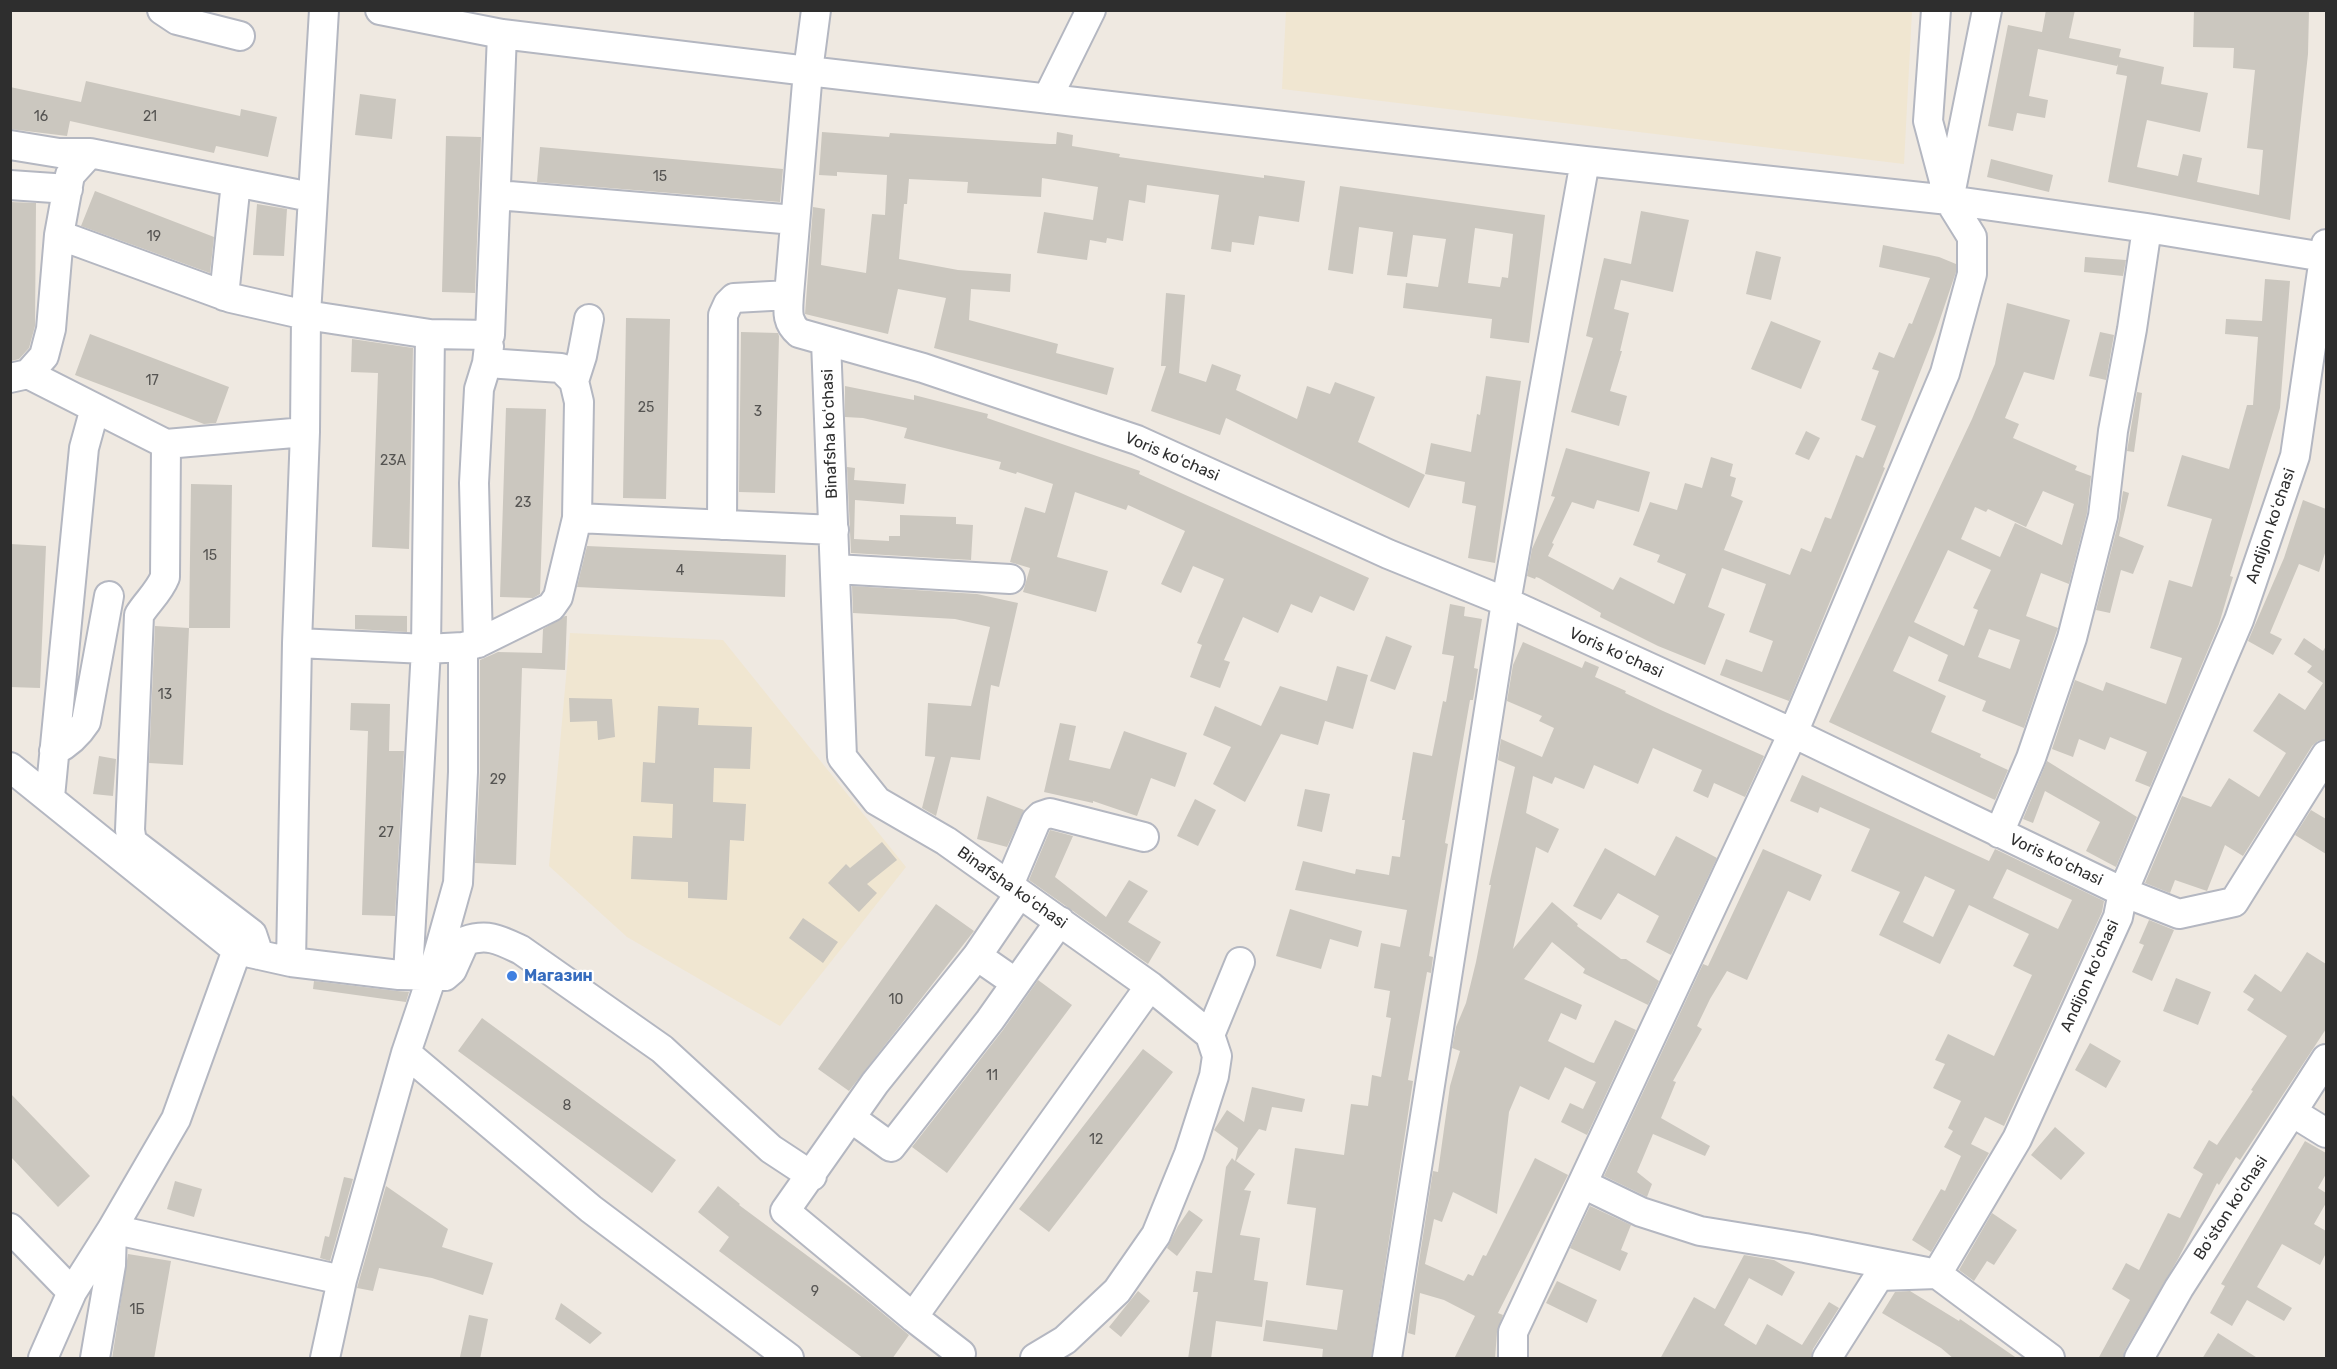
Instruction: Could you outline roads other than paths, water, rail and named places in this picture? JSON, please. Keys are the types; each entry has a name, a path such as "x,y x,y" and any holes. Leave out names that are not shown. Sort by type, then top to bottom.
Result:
{"street":[{"path":"162,10 177,20 240,36"},
{"path":"291,962 306,315 311,197 324,10"},
{"path":"380,10 502,34 1585,161 1949,200 2325,251"},
{"path":"722,525 723,315 734,298 789,296 808,71 816,10"},
{"path":"1047,99 1091,10"},
{"path":"1513,1359 1513,1332 1793,733 1945,373 1972,274 1972,237 1949,200 1928,121 1936,10"},
{"path":"1949,200 1987,10"},
{"path":"420,976 458,883 471,645 474,483 479,389 487,363 490,335 502,34"},
{"path":"10,145 59,153 90,153 311,197"},
{"path":"90,153 70,175 59,235 51,329 44,356 19,376 95,408 166,444 305,432"},
{"path":"1387,1359 1506,603 1585,161"},
{"path":"224,296 236,182"},
{"path":"10,185 68,189"},
{"path":"497,195 795,220"},
{"path":"1999,833 2031,758 2072,638 2103,516 2113,431 2132,329 2147,228"},
{"path":"59,235 224,296 306,315 430,334 490,335"},
{"name":"Andijon koʻchasi","path":"1937,1274 2017,1139 2118,917 2124,892 2239,620 2295,456 2325,251"},
{"name":"Voris koʻchasi","path":"789,296 788,319 799,333 923,368 1137,440 1793,733 2124,892 2179,914 2234,902 2326,755"},
{"path":"297,644 426,649 471,645 551,607 558,597 577,518 579,402 574,381 582,356 589,319"},
{"path":"325,1359 342,1280 406,1053 420,976 430,334"},
{"name":"Binafsha koʻchasi","path":"826,341 842,757 877,801 946,841 1060,921 1150,986 1210,1035"},
{"path":"487,363 561,368 574,381"},
{"path":"50,797 84,448 95,408"},
{"path":"43,1359 72,1292 112,1229 176,1119 248,952 252,934 132,842 130,830 139,615 147,602 161,588 165,577 166,444"},
{"path":"577,518 834,530"},
{"path":"835,568 1010,579"},
{"path":"54,751 65,746 78,735 86,722 109,596"},
{"path":"10,767 248,952 291,962 420,976 445,976 452,970 465,941 478,936 495,938 521,950 662,1049 771,1149 812,1176"},
{"path":"963,1357 785,1211 812,1176 875,1083 977,956 1015,900 1013,888 1036,821 1041,816 1050,813 1144,837"},
{"path":"851,1118 891,1147 990,1020 1060,921"},
{"path":"977,956 1016,983"},
{"path":"1035,1359 1065,1340 1117,1291 1156,1235 1189,1154 1214,1076 1216,1056 1210,1035 1240,962"},
{"path":"912,1317 1150,986"},
{"path":"406,1053 591,1209 789,1359"},
{"name":"Boʻston koʻchasi","path":"2139,1359 2179,1288 2326,1059"},
{"path":"2292,1112 2326,1132"},
{"path":"1583,1184 1641,1212 1700,1232 1805,1248 1937,1274 2050,1359"},
{"path":"10,1228 72,1292"},
{"path":"112,1229 342,1280"},
{"path":"96,1359 111,1265 112,1229"},
{"path":"1827,1359 1879,1276 1937,1274"}],"place":[{"name":"Магазин","path":"512,976"}]}
